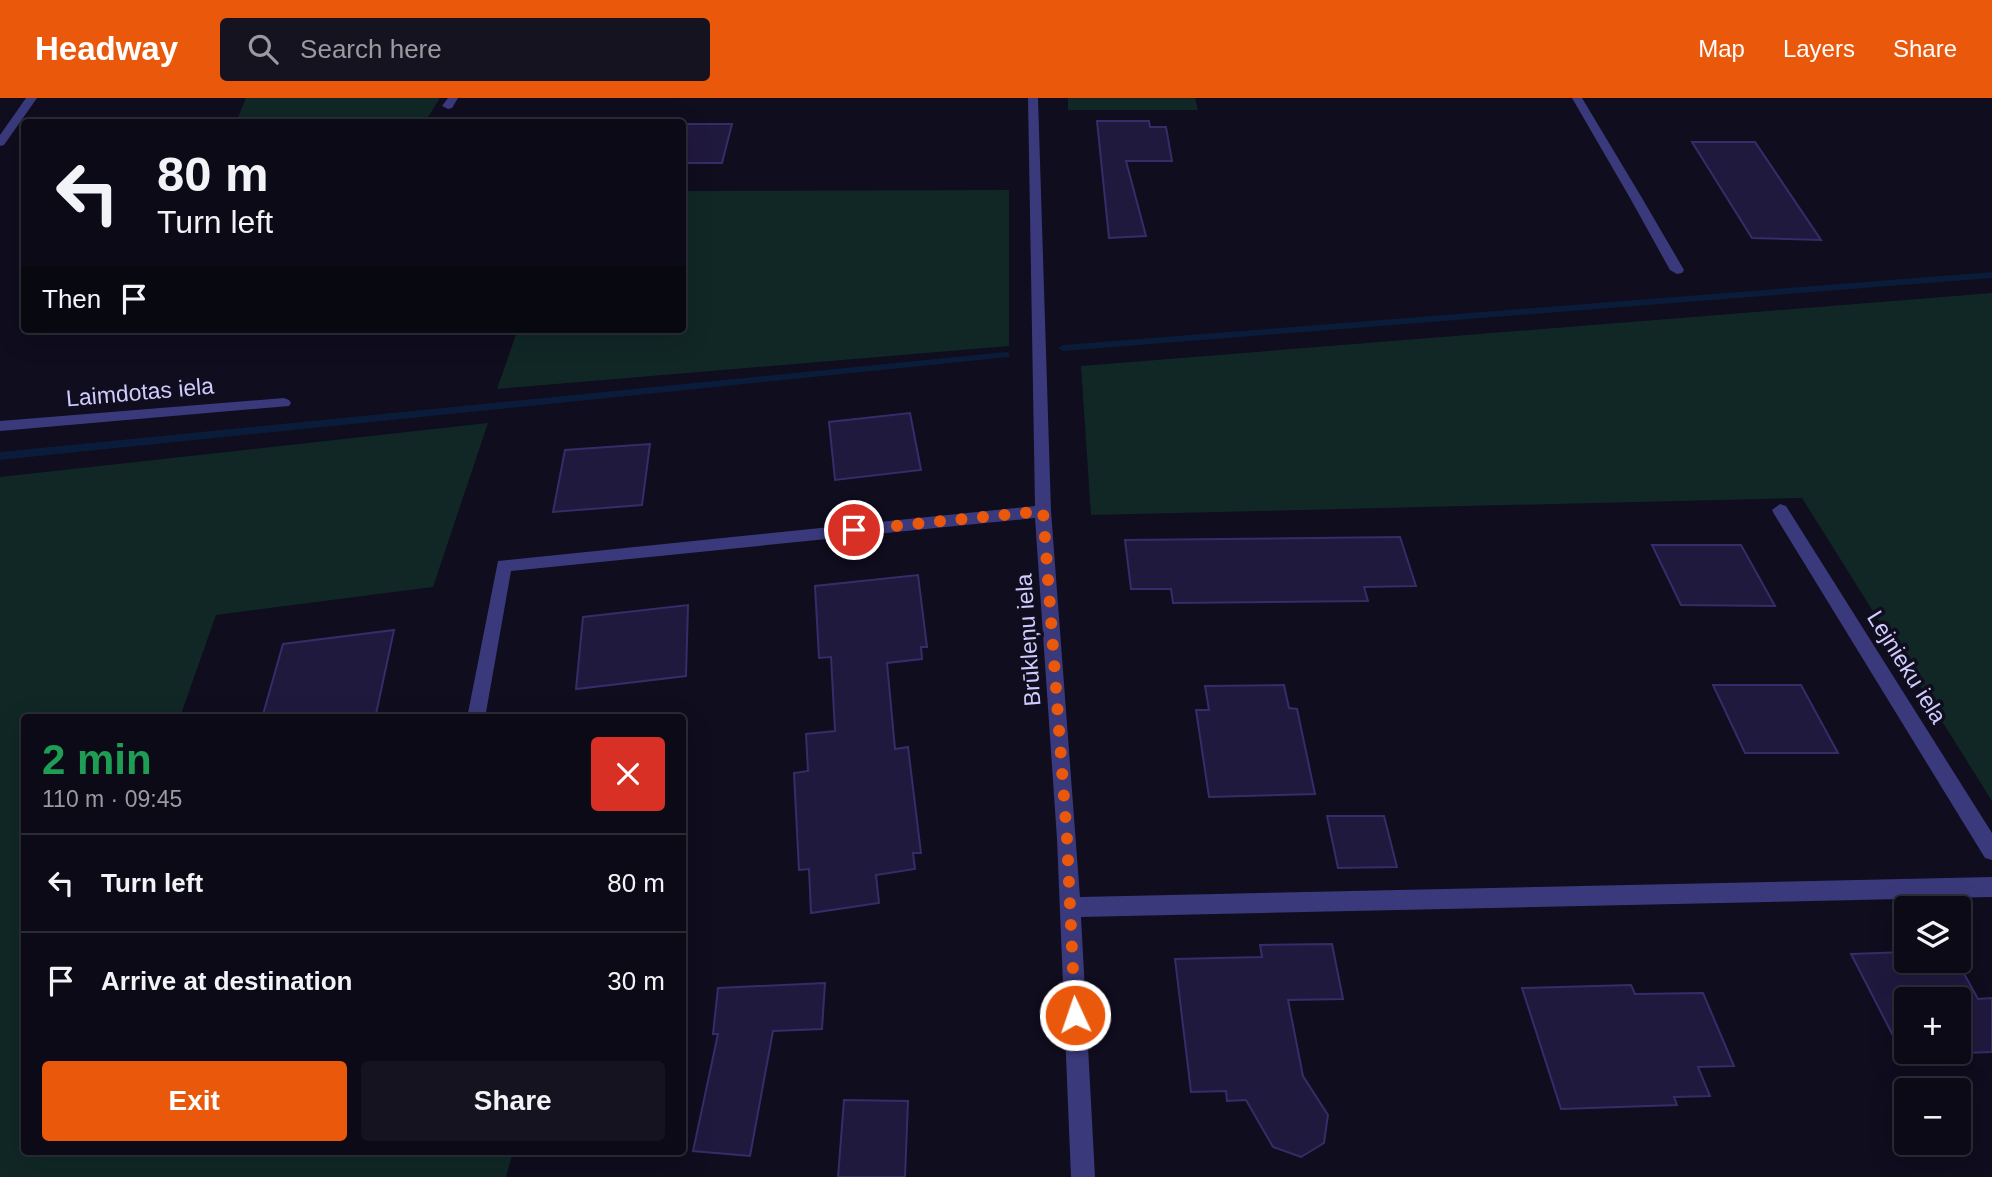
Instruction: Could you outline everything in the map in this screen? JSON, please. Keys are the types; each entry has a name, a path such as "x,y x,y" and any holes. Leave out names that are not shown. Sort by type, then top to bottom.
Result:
{"street":[{"path":"0,143 32,98"},
{"name":"Brūkleņu iela","path":"1032,98 1043,511 1065,799 1083,1177"},
{"path":"1577,98 1677,270"},
{"name":"Laimdotas iela","path":"0,426 284,402"},
{"name":"Lejnieku iela","path":"1780,510 1992,850"},
{"path":"477,714 504,565 1043,511"},
{"path":"1069,907 1992,887"}],"green space":[{"path":"246,98 440,98 427,119 237,119"},
{"path":"1068,98 1195,98 1198,110 1068,110"},
{"path":"1009,190 1009,346 497,389 517,333 686,333 686,191"},
{"path":"1992,293 1992,801 1802,498 1091,515 1081,366"},
{"path":"488,423 433,587 216,615 181,714 21,714 21,1155 512,1155 506,1177 0,1177 0,477"}],"building":[{"path":"1097,121 1149,121 1150,127 1166,127 1172,161 1126,161 1146,236 1109,238"},
{"path":"686,124 732,124 722,163 686,163"},
{"path":"1692,142 1755,142 1821,240 1752,238"},
{"path":"910,413 921,470 835,480 829,422"},
{"path":"650,444 642,505 553,512 565,450"},
{"path":"1400,537 1416,586 1364,587 1368,601 1173,603 1171,589 1131,589 1125,540"},
{"path":"1652,545 1741,545 1775,606 1681,605"},
{"path":"918,575 927,647 921,647 922,659 887,663 895,749 908,747 921,853 913,853 915,869 876,875 879,903 811,913 809,869 799,870 794,773 808,771 806,734 835,731 831,657 819,658 815,586"},
{"path":"688,605 686,676 576,689 583,617"},
{"path":"394,630 376,714 263,714 283,644"},
{"path":"1284,685 1289,708 1297,709 1315,794 1209,797 1196,710 1209,710 1205,686"},
{"path":"1713,685 1801,685 1838,753 1745,753"},
{"path":"1327,816 1384,816 1397,867 1338,868"},
{"path":"1332,944 1343,999 1288,1000 1303,1076 1328,1115 1324,1143 1301,1157 1273,1147 1246,1100 1227,1101 1226,1091 1191,1092 1175,959 1262,957 1260,945"},
{"path":"1894,952 1894,973 1964,973 1978,999 1992,998 1992,1052 1971,1053 1971,987 1894,987 1894,1038 1851,954"},
{"path":"825,983 822,1029 773,1031 750,1156 693,1151 718,1034 713,1034 718,988"},
{"path":"1631,985 1635,994 1703,993 1734,1066 1698,1067 1710,1096 1674,1097 1677,1105 1561,1109 1522,988"},
{"path":"844,1100 908,1101 905,1177 838,1177"}],"waterway":[{"path":"1063,348 1992,275"},
{"path":"0,456 1006,355"}],"route":[{"path":"854,530 1043,511 1067,839 1075,1015"}]}
